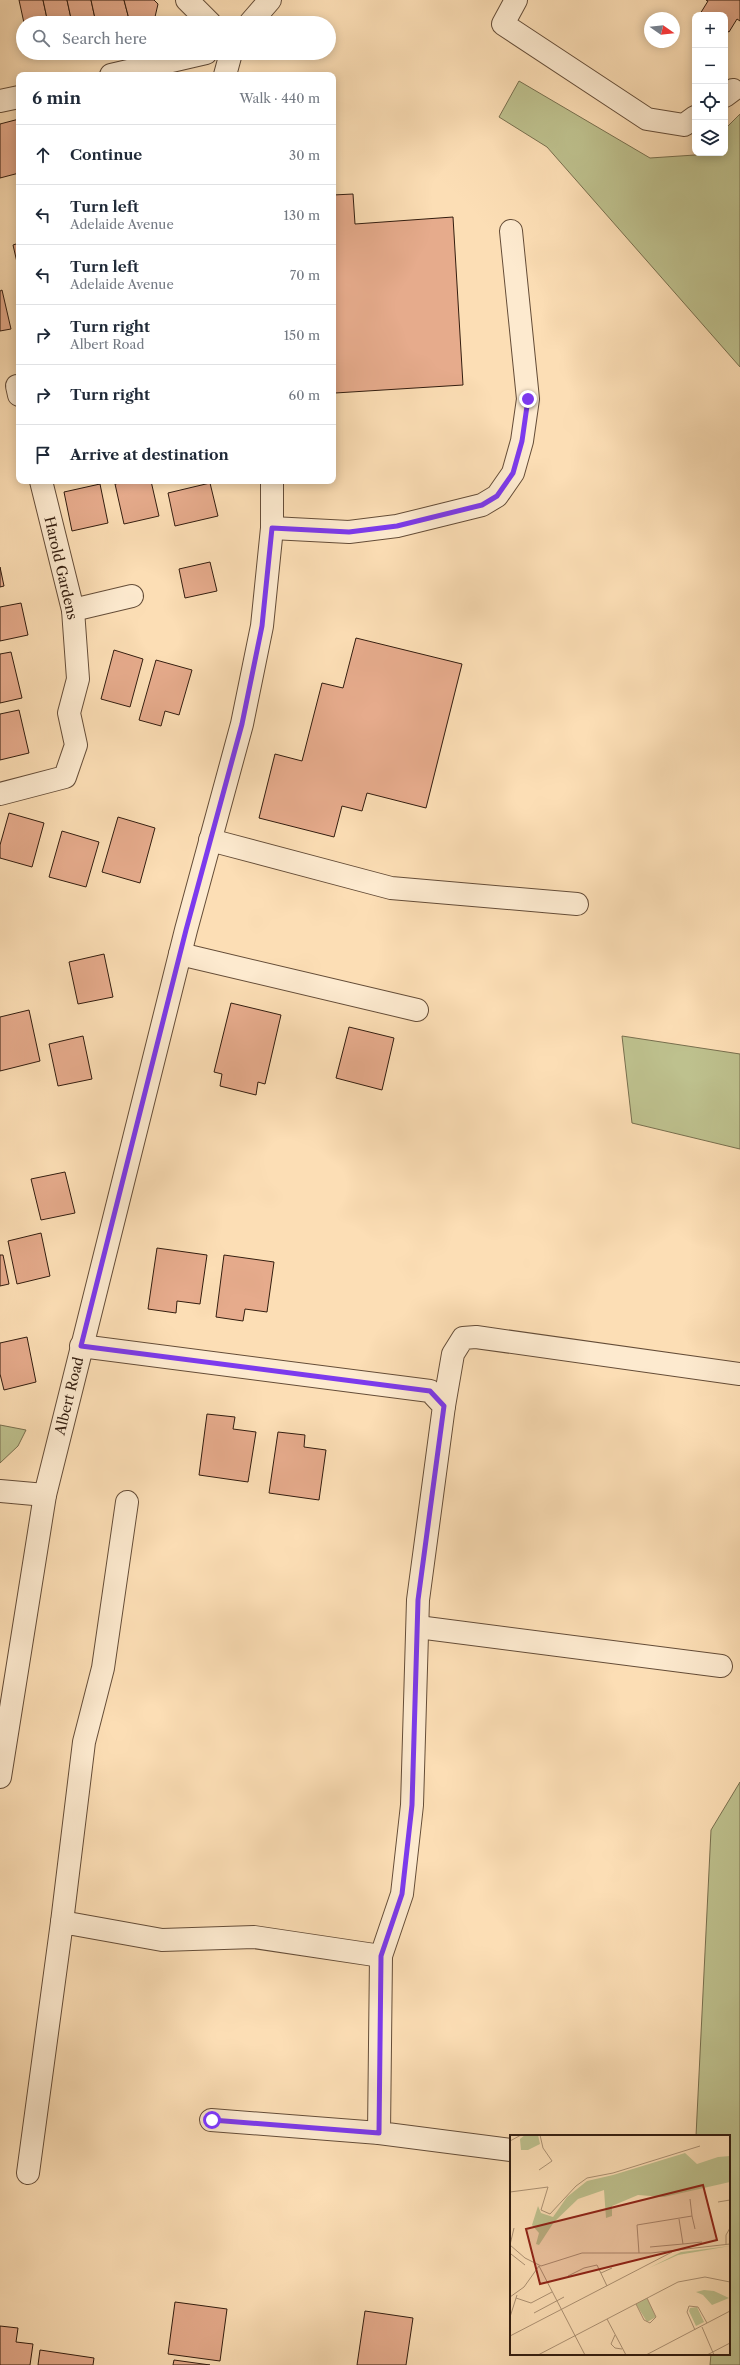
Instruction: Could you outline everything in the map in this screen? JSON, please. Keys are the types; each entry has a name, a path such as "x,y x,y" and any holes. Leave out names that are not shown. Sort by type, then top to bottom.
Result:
{"street":[{"path":"187,0 203,16"},
{"path":"256,16 270,0"},
{"path":"516,0 503,24 647,119 684,125 692,119"},
{"path":"124,72 176,60"},
{"path":"226,72 229,60"},
{"path":"0,101 16,98"},
{"path":"272,528 349,532 397,526 482,505 497,496 513,473 522,441 528,399 511,232"},
{"name":"Harold Gardens","path":"0,794 65,777 76,745 69,713 78,679 73,610 42,484"},
{"name":"Albert Road","path":"0,1777 45,1495 180,954 242,724 261,633 272,528 272,484"},
{"path":"73,610 132,596"},
{"path":"210,840 391,888 578,904"},
{"path":"180,954 417,1010"},
{"path":"379,2133 381,1956 402,1894 412,1805 418,1600 444,1406 453,1354 463,1338 476,1337 740,1374"},
{"path":"81,1346 430,1391 444,1406"},
{"path":"0,1491 45,1495"},
{"path":"28,2173 62,1922 84,1742 104,1668 127,1502"},
{"path":"418,1627 720,1666"},
{"path":"62,1922 162,1940 254,1937 381,1956"},
{"path":"212,2120 379,2133 510,2150"}],"green space":[{"path":"519,81 650,158 692,155 728,156 728,126 740,114 740,367 547,147 499,117"},
{"path":"622,1036 740,1054 740,1149 632,1123"},
{"path":"0,1425 26,1430 18,1446 0,1463"},
{"path":"740,1782 740,2365 710,2365 711,2355 730,2355 730,2135 696,2135 711,1830"}],"building":[{"path":"19,0 43,0 46,16 22,16"},
{"path":"43,0 67,0 70,16 46,16"},
{"path":"67,0 91,0 94,16 70,16"},
{"path":"91,0 124,0 128,16 94,16"},
{"path":"124,0 154,0 158,4 155,16 128,16"},
{"path":"706,0 740,0 740,21 737,19 728,32 728,12 701,12 708,1"},
{"path":"16,120 16,174 0,178 0,124"},
{"path":"353,194 355,224 453,217 463,385 336,393 336,195"},
{"path":"16,244 16,258 13,245"},
{"path":"2,290 11,329 0,331 0,291"},
{"path":"100,484 108,523 72,531 64,492"},
{"path":"115,484 152,484 159,516 124,524"},
{"path":"210,484 218,516 175,526 168,493"},
{"path":"210,562 217,591 185,598 179,569"},
{"path":"0,567 4,586 0,587"},
{"path":"21,603 28,635 0,641 0,607"},
{"path":"356,638 462,664 426,808 367,793 362,811 342,806 334,837 259,818 275,754 302,761 322,683 343,688"},
{"path":"114,650 143,659 130,707 101,699"},
{"path":"11,652 22,698 0,703 0,654"},
{"path":"156,660 192,670 179,715 165,711 161,726 139,720"},
{"path":"19,710 29,753 0,760 0,714"},
{"path":"9,813 44,823 32,867 0,858 0,845"},
{"path":"118,817 155,828 140,883 102,872"},
{"path":"62,831 99,842 86,887 49,877"},
{"path":"104,954 113,997 78,1004 69,962"},
{"path":"231,1003 281,1015 265,1084 258,1082 256,1095 220,1086 222,1074 214,1072"},
{"path":"29,1010 40,1061 0,1071 0,1017"},
{"path":"349,1027 394,1038 382,1090 336,1078"},
{"path":"83,1036 92,1079 58,1086 49,1044"},
{"path":"65,1172 75,1213 41,1220 31,1179"},
{"path":"41,1233 50,1276 17,1284 8,1241"},
{"path":"157,1248 207,1255 200,1304 177,1301 176,1313 148,1309"},
{"path":"0,1255 3,1255 9,1284 0,1286"},
{"path":"224,1255 274,1262 267,1312 245,1309 243,1321 216,1317"},
{"path":"27,1337 36,1382 4,1390 0,1374 0,1343"},
{"path":"207,1414 235,1417 233,1429 256,1432 248,1482 199,1475"},
{"path":"278,1432 305,1435 304,1447 326,1450 319,1500 269,1493"},
{"path":"175,2302 227,2309 220,2361 168,2354"},
{"path":"365,2311 413,2318 406,2365 357,2365"},
{"path":"0,2326 18,2328 16,2342 33,2344 30,2365 0,2365"},
{"path":"40,2350 94,2358 93,2365 38,2365"},
{"path":"174,2360 210,2365 173,2365"}],"route":[{"path":"212,2120 379,2133 381,1956 402,1894 412,1805 418,1600 444,1406 430,1391 81,1346 186,930 242,724 262,626 272,528 349,532 397,526 482,505 497,496 513,473 522,441 528,399"}]}
